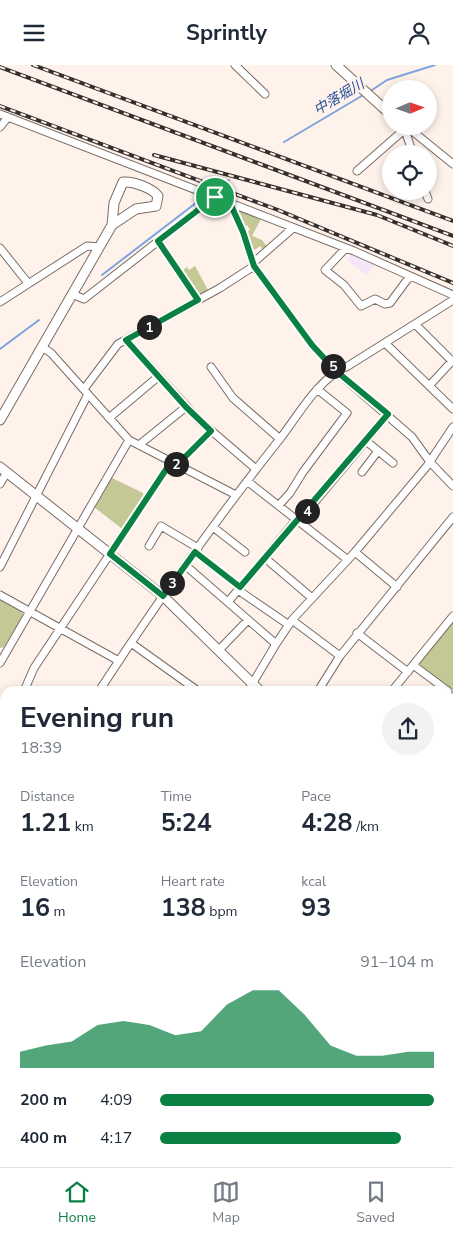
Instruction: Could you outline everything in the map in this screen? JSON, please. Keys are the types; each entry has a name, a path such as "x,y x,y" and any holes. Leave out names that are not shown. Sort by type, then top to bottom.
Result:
{"street":[{"path":"235,65 265,94"},
{"path":"336,65 382,107"},
{"path":"0,114 200,191 453,295"},
{"path":"0,127 8,117"},
{"path":"357,171 396,135"},
{"path":"415,135 453,164"},
{"path":"0,419 112,225 131,211 156,206 158,196 155,192 123,182 114,203 112,225"},
{"path":"72,294 84,299 214,197"},
{"path":"230,203 254,264 312,345 336,371 388,414 412,437 430,462 453,486"},
{"path":"0,567 86,392 118,344 198,300 254,264 294,229"},
{"path":"158,241 198,300"},
{"path":"0,302 87,246 99,247"},
{"path":"0,248 28,283"},
{"path":"345,249 325,270 340,281 362,306 375,299 390,303 410,276"},
{"path":"102,686 185,565 317,389 336,371 385,343 453,299"},
{"path":"415,324 452,361 429,386"},
{"path":"126,340 186,407 256,469"},
{"path":"385,343 453,409"},
{"path":"42,347 51,353 129,440 236,495"},
{"path":"211,367 233,398 280,439"},
{"path":"109,418 160,376"},
{"path":"279,505 290,493 346,413 317,389"},
{"path":"139,445 186,407"},
{"path":"228,602 388,414"},
{"path":"252,686 276,644 291,623 355,552 430,462 453,427"},
{"path":"26,686 34,668 110,554 174,463 211,431"},
{"path":"0,663 129,440"},
{"path":"366,441 393,463"},
{"path":"362,472 378,451"},
{"path":"0,484 3,469 163,596 219,650 250,686"},
{"path":"247,481 348,560"},
{"path":"321,686 357,633 453,517"},
{"path":"149,546 161,527 196,550 239,589 340,656"},
{"path":"213,527 245,552"},
{"path":"355,552 397,587"},
{"path":"265,559 312,598"},
{"path":"185,565 276,644"},
{"path":"0,595 119,661"},
{"path":"396,686 453,616"},
{"path":"219,650 248,620"},
{"path":"357,633 408,672"},
{"path":"130,643 191,686"},
{"path":"413,665 441,686"}],"shaded area":[{"path":"351,253 375,264 367,275 347,260"}],"green space":[{"path":"237,209 261,219 252,236 262,240 268,248 264,251 260,246 253,251 246,232 250,230 247,225 244,227"},
{"path":"195,266 209,292 199,298 181,272 187,267 189,270"},
{"path":"110,477 143,493 144,497 124,528 121,528 94,507"},
{"path":"0,599 22,611 23,615 4,647 0,648"},
{"path":"453,621 453,686 448,686 418,664"}],"waterway":[{"name":"中落堀川","path":"369,92 387,80 435,65"},
{"name":"中落堀川","path":"284,142 365,94"},
{"name":"中落堀川","path":"211,192 229,180"},
{"name":"中落堀川","path":"102,275 205,196"},
{"name":"中落堀川","path":"0,349 39,320"}],"railway":[{"path":"33,65 453,221"},
{"path":"0,67 453,236"},
{"path":"0,106 278,210 453,283"},
{"path":"154,155 377,215 453,246"}],"route":[{"path":"215,197 230,203 243,232 254,266 312,345 332,364 336,371 388,414 299,521 297,519 240,587 195,552 163,596 110,554 171,462 177,465 211,431 198,420 126,340 198,300 158,241 215,197"}]}
